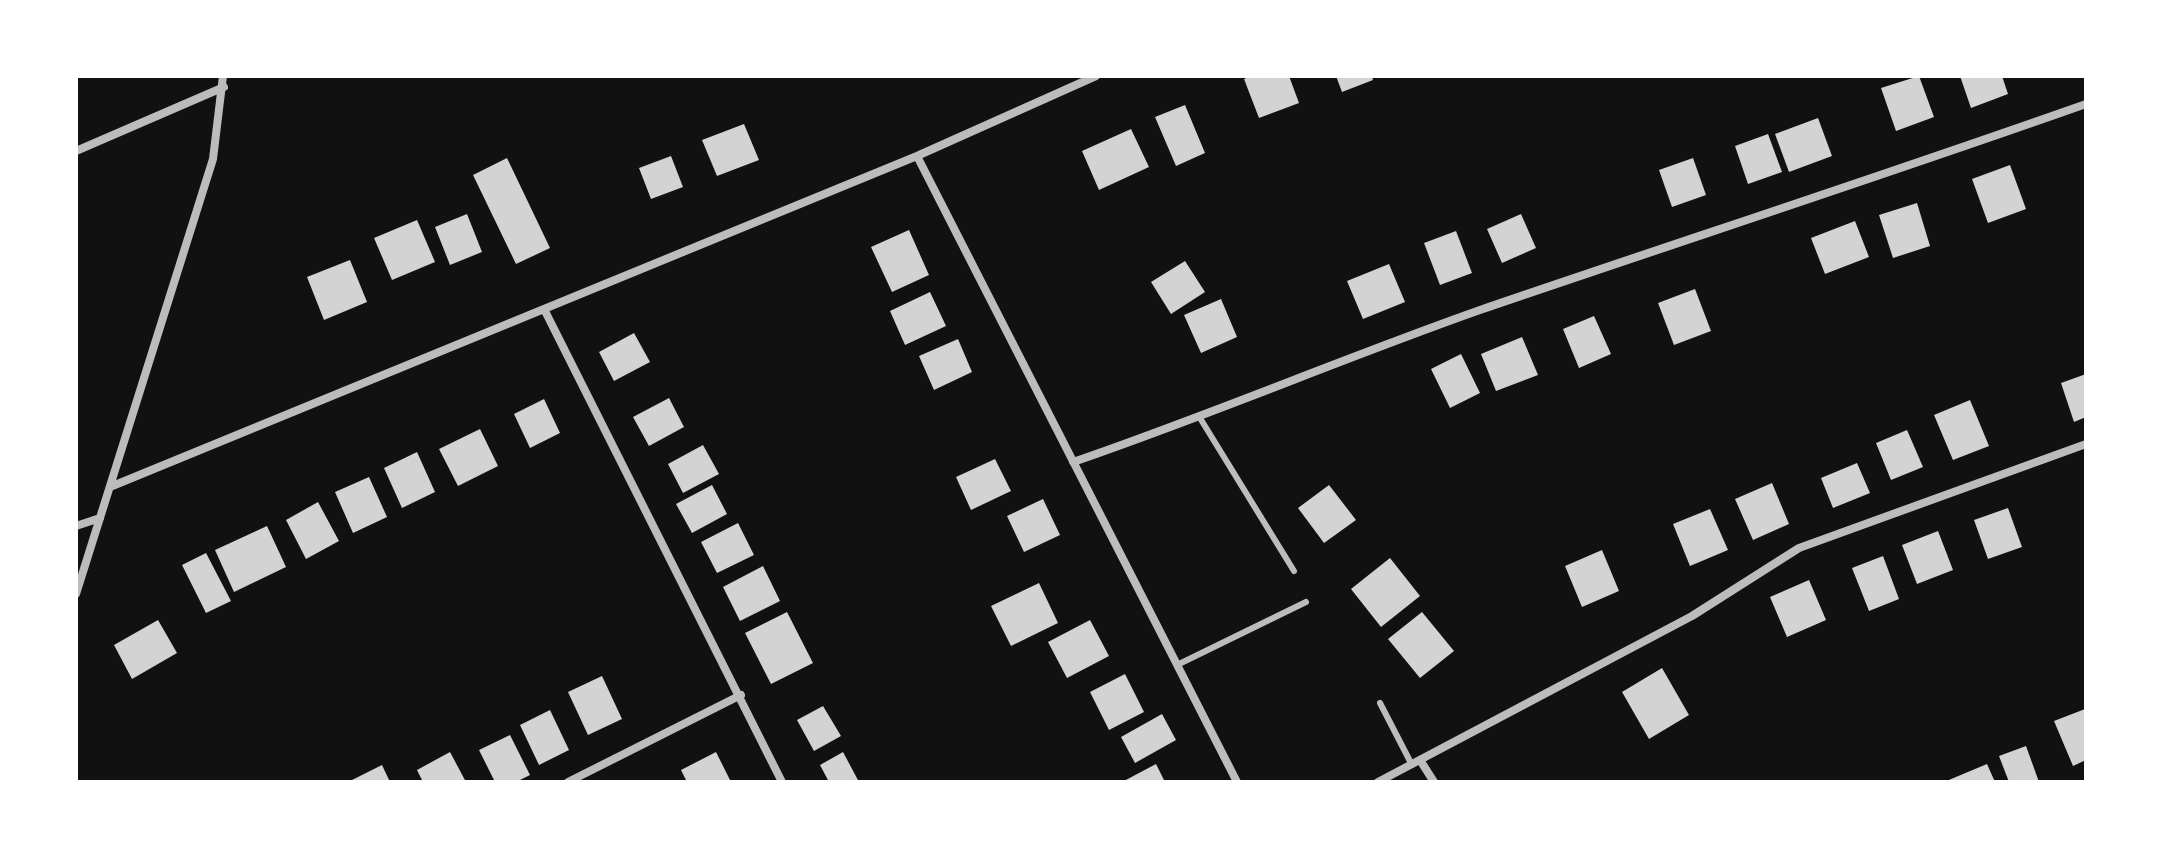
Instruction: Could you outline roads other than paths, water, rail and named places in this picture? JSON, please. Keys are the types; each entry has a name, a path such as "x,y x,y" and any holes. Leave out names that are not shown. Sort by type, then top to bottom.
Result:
{"street":[{"path":"76,594 213,159 223,76"},
{"path":"110,487 917,156 1096,76"},
{"path":"76,151 224,87"},
{"path":"1073,462 1200,418 1478,311 2086,104"},
{"path":"917,156 1237,782"},
{"path":"544,309 741,695 782,782"},
{"path":"1378,782 1692,616 1799,548 2086,444"},
{"path":"76,526 100,518"},
{"path":"568,782 741,695"},
{"path":"1416,762 1434,782"}],"lane":[{"path":"1200,418 1294,571"},
{"path":"1177,665 1306,602"},
{"path":"1380,703 1416,762"}]}
